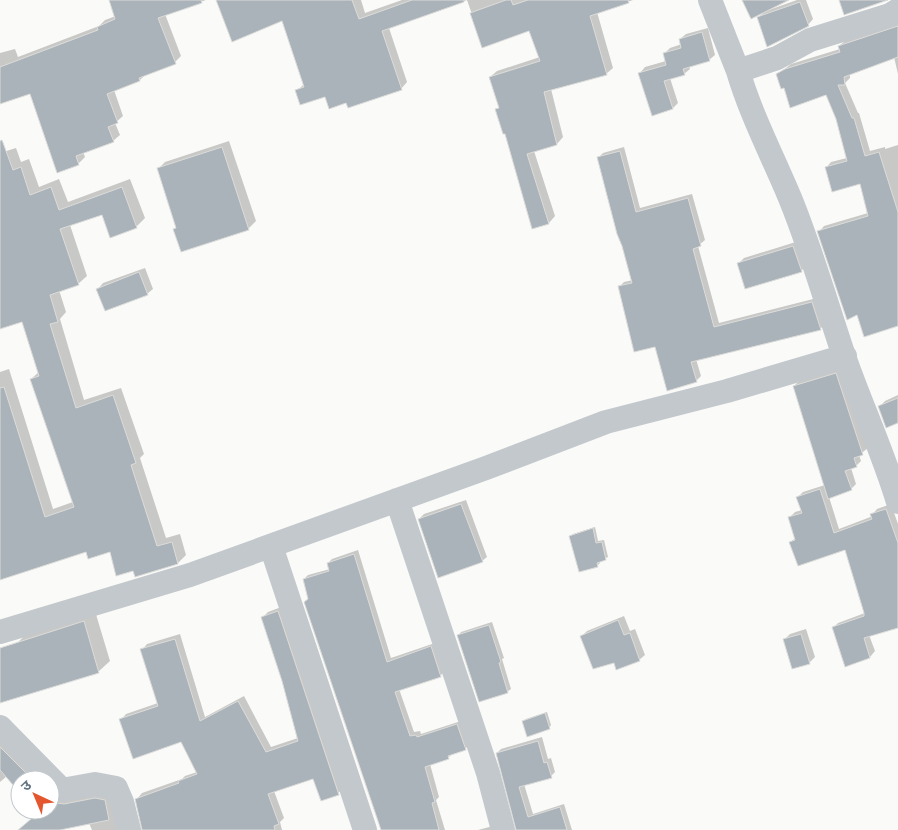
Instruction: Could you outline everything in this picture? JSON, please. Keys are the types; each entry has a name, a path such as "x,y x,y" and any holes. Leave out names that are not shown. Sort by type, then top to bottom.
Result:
{"street":[{"path":"710,0 738,71 746,98 790,198 845,356 890,451 898,502"},
{"path":"738,71 777,58 810,40 890,15 898,10"},
{"path":"0,632 190,575 606,422 726,391 845,356"},
{"path":"397,500 488,773 503,830"},
{"path":"271,546 365,830"},
{"path":"0,726 62,790 95,784 116,788 122,802 129,830"}],"building":[{"path":"109,0 201,0 202,3 158,18 176,64 139,78 140,81 107,94 118,123 108,127 114,142 76,156 79,165 57,173 30,94 0,104 0,67 98,30 97,27 115,19"},
{"path":"216,0 352,0 359,19 412,0 464,0 464,2 382,31 402,90 348,108 346,103 329,109 325,97 300,105 295,90 304,87 282,21 232,42"},
{"path":"506,0 511,0 513,5 528,0 628,0 629,3 590,16 607,75 544,92 557,145 527,154 549,224 532,229 505,134 503,134 495,109 499,108 489,77 540,61 529,31 482,48 470,13"},
{"path":"742,0 789,0 751,19"},
{"path":"839,0 888,0 844,15"},
{"path":"800,2 809,26 767,47 757,17"},
{"path":"898,26 898,57 844,77 845,85 838,85 852,118 854,118 865,156 879,152 898,212 898,326 864,337 857,315 847,320 817,231 868,216 860,184 832,192 825,167 847,161 836,119 826,95 790,108 784,88 781,89 776,74 785,69 840,52 838,46"},
{"path":"702,32 710,61 683,69 685,75 664,81 673,109 652,116 638,73 666,65 663,53 681,48 679,39"},
{"path":"2,140 13,170 21,167 30,195 51,187 59,210 122,187 137,228 110,238 102,215 60,229 79,285 50,295 58,322 50,324 76,408 113,395 136,463 131,465 157,546 172,542 178,564 135,577 133,571 116,576 110,552 88,559 86,552 0,580 0,388 4,387 45,517 74,507 30,379 39,376 22,322 0,329 0,141"},
{"path":"222,147 249,230 181,252 173,229 176,228 157,168"},
{"path":"620,151 636,212 688,198 701,246 693,249 714,327 812,302 821,330 691,362 697,382 667,391 655,347 634,352 618,286 632,283 597,157"},
{"path":"793,246 802,272 745,289 737,263"},
{"path":"139,272 148,295 105,311 96,289"},
{"path":"836,373 863,455 854,458 857,467 845,471 852,490 828,499 793,386"},
{"path":"898,398 898,423 886,428 878,406"},
{"path":"820,489 834,533 872,519 870,514 886,509 898,543 898,628 864,638 870,658 845,667 832,627 864,616 864,613 845,550 798,566 789,542 795,540 788,517 802,513 796,497"},
{"path":"461,504 483,562 438,578 418,519"},
{"path":"593,528 596,543 602,542 606,560 597,563 598,567 579,572 569,536"},
{"path":"354,554 387,662 431,646 441,677 395,692 410,736 416,735 417,737 457,724 466,750 448,756 449,759 425,767 435,802 432,803 439,830 381,830 304,602 308,599 303,579 329,571 327,563"},
{"path":"278,611 339,795 321,801 313,779 268,794 279,824 274,826 275,830 142,830 135,799 179,783 178,781 197,774 181,742 133,759 119,719 158,706 140,649 175,639 200,721 238,701 266,752 298,741 282,681 261,617"},
{"path":"618,620 624,635 630,633 640,661 616,670 614,663 593,669 580,636"},
{"path":"84,621 99,673 0,703 0,648"},
{"path":"489,625 501,662 499,663 508,693 479,702 457,635"},
{"path":"801,634 810,664 792,669 783,639"},
{"path":"545,713 550,729 527,737 522,721"},
{"path":"538,741 544,763 547,762 552,778 519,787 528,817 560,807 567,830 516,830 496,753"},
{"path":"0,747 23,770 10,770 10,782 0,770"},
{"path":"95,798 105,800 109,820 60,830 18,830 30,820 60,820 60,803"}]}
